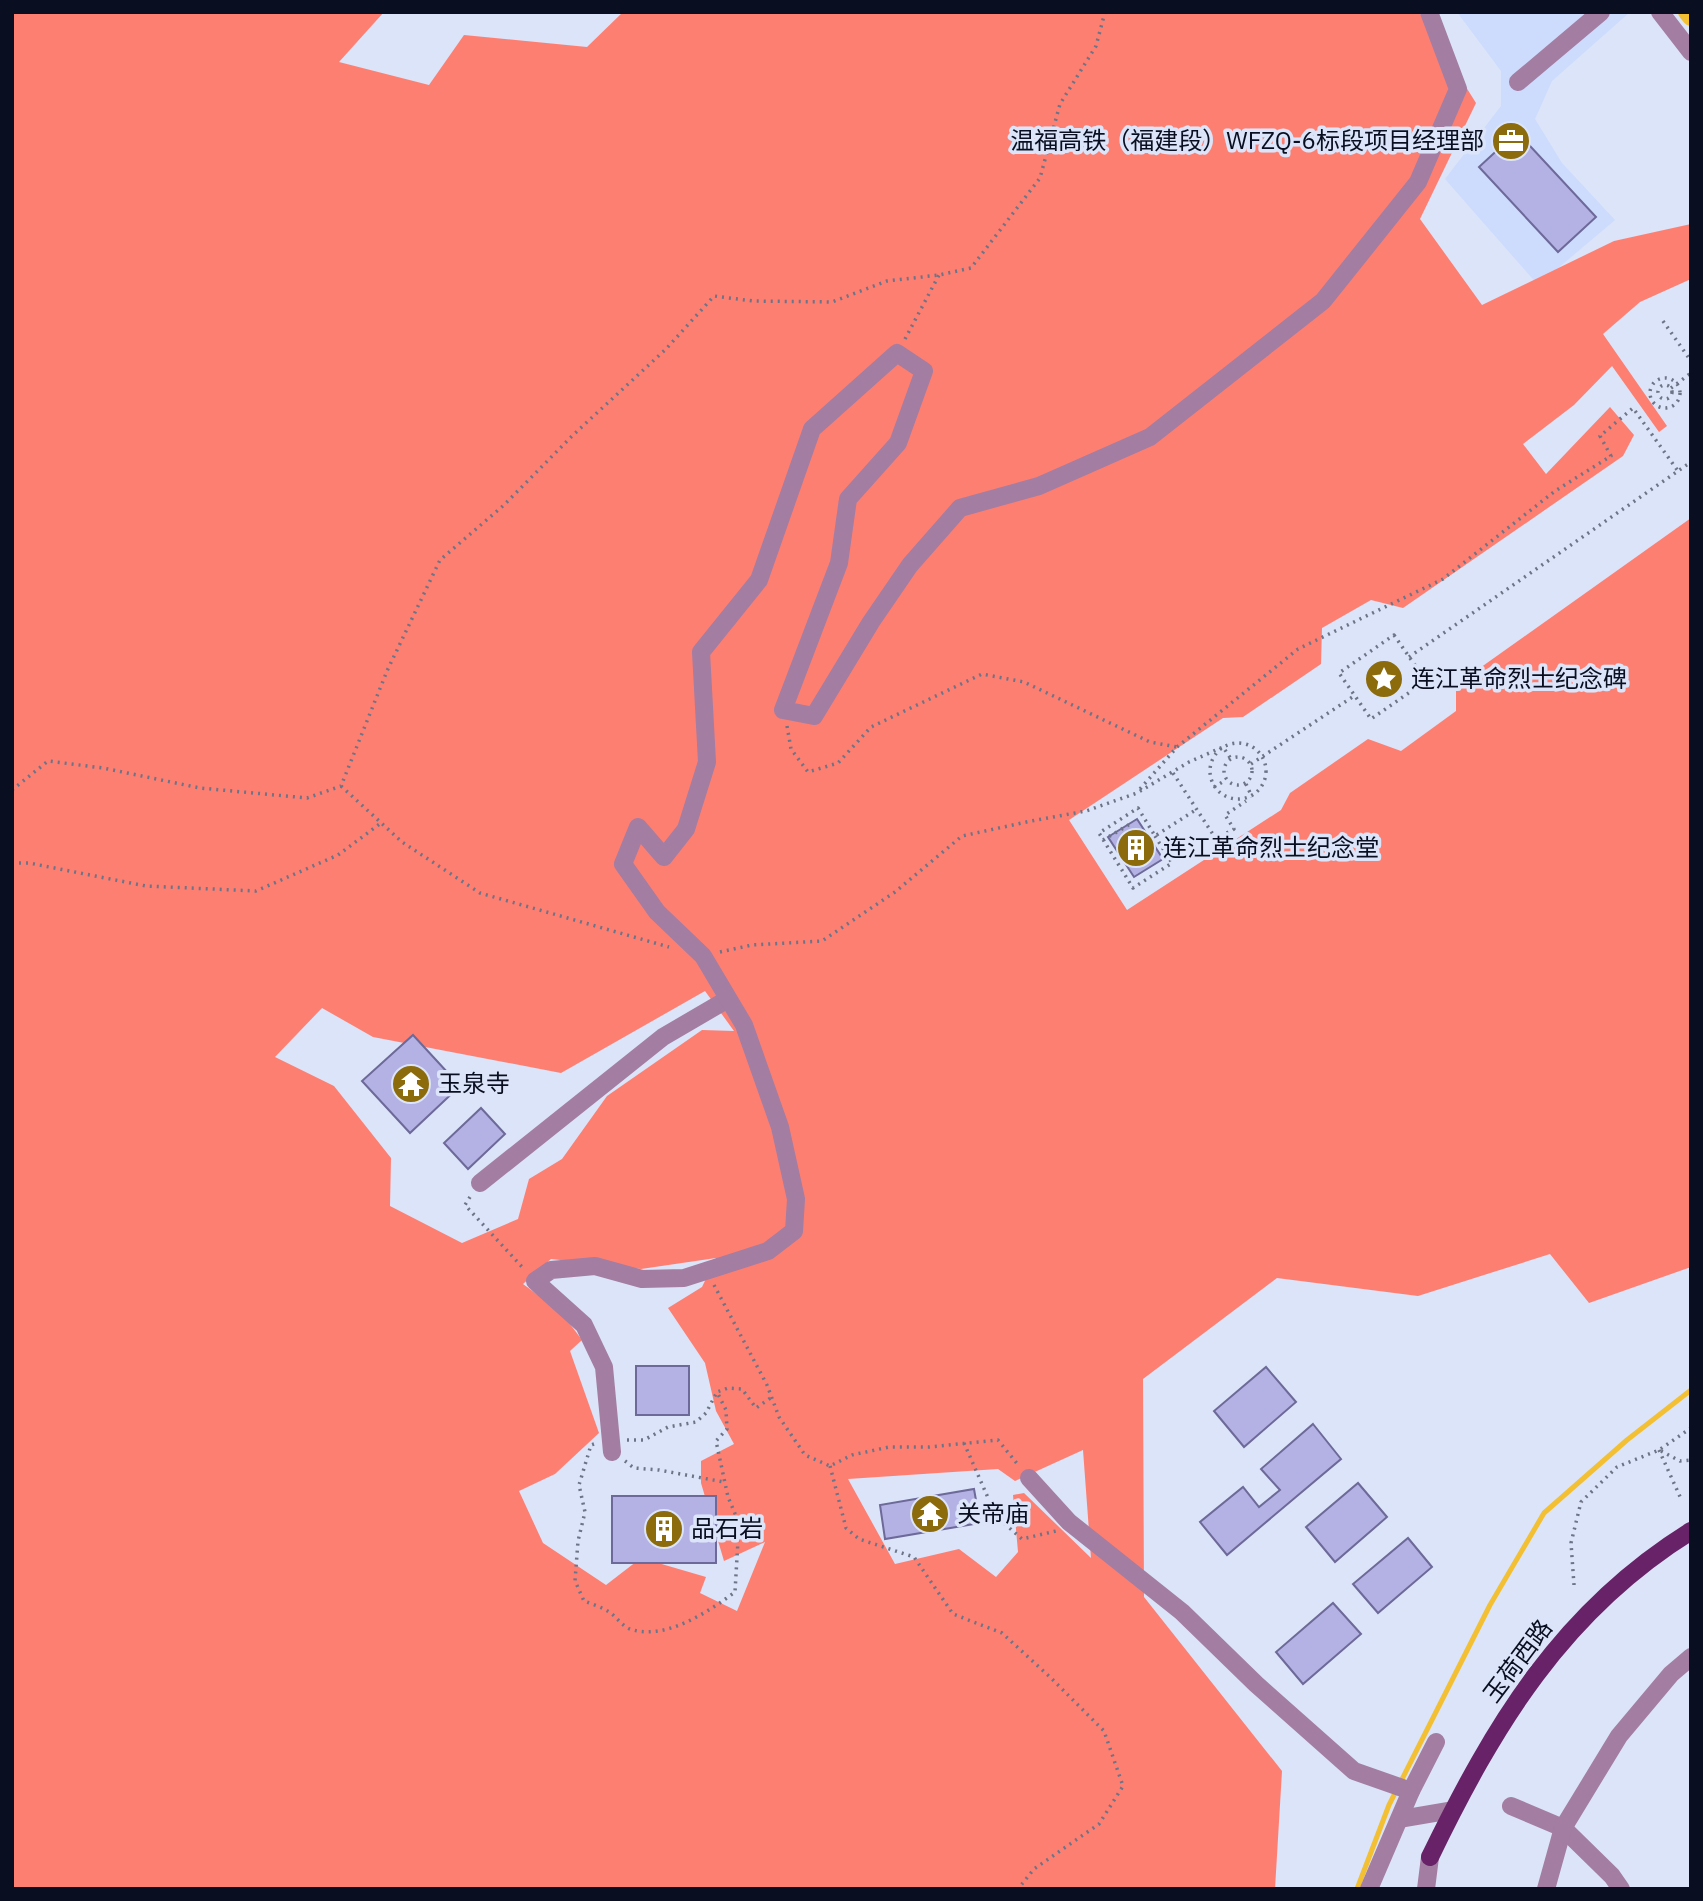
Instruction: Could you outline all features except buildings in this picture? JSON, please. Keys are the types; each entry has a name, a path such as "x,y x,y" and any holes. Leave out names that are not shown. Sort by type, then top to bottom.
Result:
{"main road":[{"name":"玉荷西路","path":"1430,1857 1453,1810 1511,1708 1549,1657 1607,1594 1661,1550 1691,1531"}],"street":[{"path":"610,1439 604,1367 584,1325 535,1281 551,1270 595,1266 642,1279 684,1278 768,1251 794,1231 796,1199 780,1126 744,1025 703,956 657,912 623,864 638,827 664,857 686,829 707,762 701,652 759,580 812,429 897,353 924,371 898,443 848,499 839,563 783,710 814,716 871,622 910,565 960,508 1039,486 1150,437 1322,301 1418,182 1458,89 1429,12"},
{"path":"1518,82 1601,12"},
{"path":"1660,12 1691,52"},
{"path":"480,1182 663,1037 728,999"},
{"path":"1028,1478 1069,1522 1182,1612 1256,1684 1354,1771 1411,1791"},
{"path":"1546,1889 1563,1828 1619,1736 1671,1674 1691,1657"},
{"path":"1369,1889 1411,1791 1436,1742"},
{"path":"1511,1807 1563,1828 1612,1876 1621,1889"},
{"path":"1400,1819 1453,1810"},
{"path":"1426,1889 1430,1857"}],"path":[{"path":"12,790 48,761 103,768 200,788 307,798 341,786 387,671 440,560 504,505 572,436 666,349 713,296 753,301 832,302 887,281 971,268 1040,178 1059,104 1096,46 1105,12"},
{"path":"897,353 939,275"},
{"path":"1663,321 1691,361"},
{"path":"1671,388 1691,373"},
{"path":"1665,377 1677,383 1681,392 1674,405 1661,407 1653,402 1650,388 1656,380 1665,377"},
{"path":"1656,380 1661,387"},
{"path":"1661,387 1671,388"},
{"path":"1661,387 1658,393 1664,400 1672,393 1671,388"},
{"path":"1653,402 1660,397"},
{"path":"1669,398 1674,405"},
{"path":"1137,793 1177,747 1298,649 1443,579 1555,491 1611,456 1600,436 1633,408 1678,471"},
{"path":"1409,657 1691,462"},
{"path":"1394,635 1409,657 1426,681 1371,719 1339,673 1394,635"},
{"path":"783,710 791,749 808,772 838,763 871,727 982,674 1024,682 1150,742 1177,747"},
{"path":"1251,764 1355,696"},
{"path":"341,786 402,842 480,893 602,930 703,956 752,945 822,941 895,892 961,836 1086,811 1137,793 1189,762 1230,744 1252,747 1263,757 1267,775 1260,790 1225,815 1234,829 1216,839 1173,772"},
{"path":"1223,747 1231,759"},
{"path":"1223,747 1210,765 1210,779 1214,787 1227,798 1235,800 1253,796"},
{"path":"1226,780 1225,766 1231,759 1239,757 1251,764"},
{"path":"1246,784 1251,777 1251,764"},
{"path":"1214,787 1226,780"},
{"path":"1226,780 1233,785 1246,784"},
{"path":"1246,784 1253,796"},
{"path":"1138,808 1155,836 1172,863 1133,888 1099,833 1138,808"},
{"path":"1155,836 1197,809"},
{"path":"12,863 29,863 146,886 256,891 338,855 381,822"},
{"path":"1104,840 1132,823"},
{"path":"480,1182 465,1205 535,1281"},
{"path":"706,1270 772,1397 779,1417 805,1455 830,1466"},
{"path":"717,1392 726,1410 727,1429 716,1441 724,1482 739,1523 735,1592 706,1613 674,1628 650,1633 628,1628 608,1610 584,1601 575,1581 578,1541 585,1512 579,1485 591,1445 610,1439 644,1440 668,1427 696,1422 706,1413 717,1392 729,1388 742,1389 756,1408 772,1397"},
{"path":"1574,1585 1571,1543 1581,1502 1617,1466 1659,1450 1691,1428"},
{"path":"610,1439 634,1468 724,1482"},
{"path":"830,1466 852,1455 889,1447 929,1447 998,1440 1028,1478"},
{"path":"964,1443 996,1516 1021,1539 1053,1533 1069,1522"},
{"path":"1659,1450 1680,1461 1691,1460"},
{"path":"1659,1450 1682,1501"},
{"path":"830,1466 846,1528 859,1539 914,1557 954,1614 1002,1633 1104,1731 1123,1786 1099,1825 1034,1869 1018,1889"}],"shaded area":[{"path":"12,12 384,12 339,62 429,85 464,35 587,47 623,12 1419,12 1476,103 1420,219 1482,305 1614,241 1691,224 1691,279 1640,302 1603,334 1667,426 1659,432 1612,366 1574,405 1523,444 1546,474 1610,407 1634,435 1623,456 1403,608 1371,600 1322,628 1321,664 1243,717 1223,718 1069,820 1127,910 1281,810 1290,793 1368,739 1401,751 1456,711 1456,685 1691,518 1691,1267 1589,1303 1550,1254 1418,1296 1277,1278 1143,1379 1144,1597 1282,1771 1275,1889 12,1889","holes":["705,991 734,1031 702,1030 607,1096 562,1159 529,1179 518,1219 462,1243 390,1206 391,1158 334,1086 275,1057 322,1008 373,1037 561,1073","716,1258 702,1287 668,1308 705,1363 716,1411 734,1444 701,1461 701,1483 724,1561 765,1542 737,1611 700,1593 706,1577 641,1558 606,1585 543,1543 519,1491 555,1474 599,1433 570,1351 582,1340 561,1312 523,1284 551,1259 641,1269","1083,1450 1091,1558 1024,1493 1013,1495 1018,1552 996,1577 959,1549 895,1564 848,1479 998,1469 1015,1481"]},
{"name":"温福高铁（福建段）WFZQ-6标段项目经理部","path":"1457,12 1630,12 1552,81 1535,119 1562,163 1615,220 1538,285 1445,179 1501,106 1501,71"}],"waterway":[{"path":"1687,12 1691,17"},
{"path":"1357,1889 1389,1805 1490,1605 1544,1513 1627,1440 1691,1390"}],"place":[{"name":"温福高铁（福建段）WFZQ-6标段项目经理部","path":"1511,141"},
{"name":"连江革命烈士纪念碑","path":"1384,679"},
{"name":"连江革命烈士纪念堂","path":"1136,848"},
{"name":"玉泉寺","path":"411,1084"},
{"name":"关帝庙","path":"930,1514"},
{"name":"品石岩","path":"664,1529"}]}
